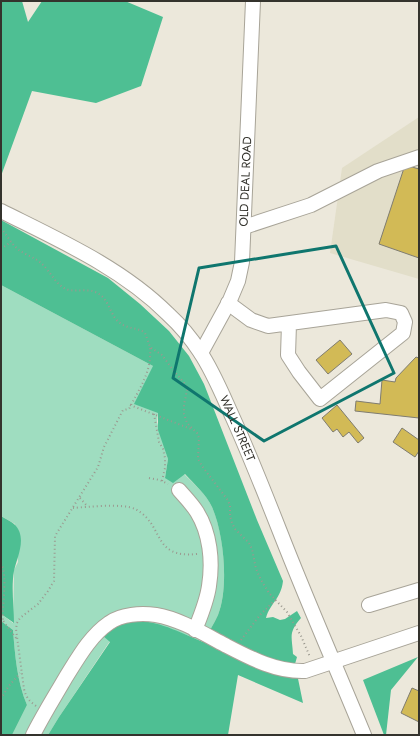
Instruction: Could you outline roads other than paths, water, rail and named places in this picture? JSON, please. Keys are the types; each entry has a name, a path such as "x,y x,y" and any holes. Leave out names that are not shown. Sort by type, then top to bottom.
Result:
{"street":[{"name":"OLD DEAL ROAD","path":"201,353 238,281 242,262 253,1"},
{"path":"244,227 311,205 378,171 419,157"},
{"name":"WALL STREET","path":"1,211 102,264 120,276 155,302 186,333 201,353 245,444 299,580 364,735"},
{"path":"228,303 251,320 268,326 386,310 401,312 405,322 403,333 320,398 299,372 288,355 289,324"},
{"path":"180,490 197,512 204,528 210,553 211,565 209,586 196,630"},
{"path":"369,606 419,590"},
{"path":"33,735 85,648 100,630 110,622 134,614 156,615 175,620 253,660 293,672 305,671 419,633"}]}
